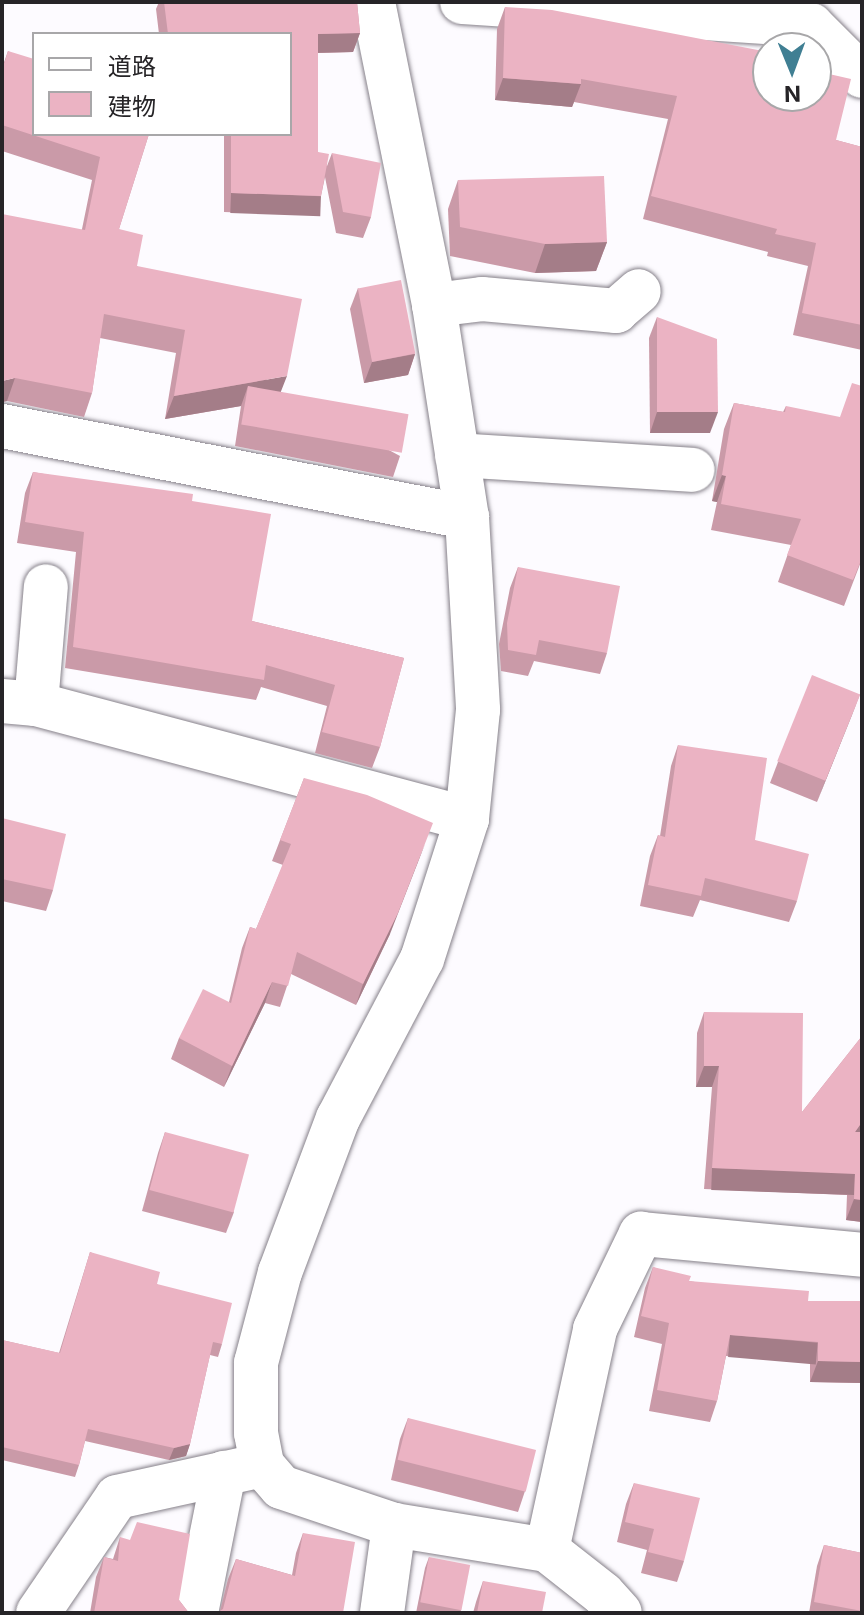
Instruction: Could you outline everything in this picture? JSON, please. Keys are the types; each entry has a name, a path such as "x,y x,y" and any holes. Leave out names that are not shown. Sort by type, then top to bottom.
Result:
{"street":[{"path":"196,1613 256,1433 256,1363 280,1272 338,1118 422,959 467,819 478,710 467,517 434,305 373,2"},
{"path":"462,2 811,25 862,76"},
{"path":"434,305 482,299 616,311 639,291"},
{"path":"2,426 467,517"},
{"path":"457,455 693,470"},
{"path":"46,586 19,703 467,819"},
{"path":"547,1550 595,1329 641,1234 862,1255"},
{"path":"38,1613 117,1497 243,1469 281,1487 394,1525 547,1550 603,1594 620,1613"},
{"path":"382,1613 394,1525"}],"building":[{"path":"164,2 357,2 360,33 318,34 318,152 329,154 321,196 231,193 231,136 292,136 292,32 168,32"},
{"path":"505,7 552,10 752,49 752,112 832,112 832,75 851,79 836,140 862,147 862,325 802,313 816,243 775,234 777,229 651,196 677,96 581,79 581,84 503,78"},
{"path":"8,51 32,58 32,135 2,125 2,70"},
{"path":"36,136 148,136 119,229 143,235 137,266 302,299 287,376 174,396 185,330 104,314 92,393 15,378 2,381 2,214 85,230 100,157"},
{"path":"332,153 381,163 371,217 343,212"},
{"path":"604,176 607,242 545,244 460,227 458,180"},
{"path":"401,280 415,354 372,362 358,288"},
{"path":"657,317 717,339 718,412 657,412"},
{"path":"852,383 862,386 862,558 853,580 787,555 801,519 721,504 726,476 722,475 734,403 785,412 786,406 840,417"},
{"path":"248,386 409,414 402,453 241,424"},
{"path":"33,472 193,494 192,501 271,514 252,621 404,658 380,747 322,732 335,685 266,665 264,680 73,647 84,532 25,522"},
{"path":"518,567 620,586 607,653 539,640 536,655 508,650 507,623"},
{"path":"812,675 860,694 825,781 777,761"},
{"path":"678,745 767,758 755,840 809,854 797,901 705,878 701,896 648,885 658,835 665,837"},
{"path":"304,778 367,795 433,823 398,913 363,984 297,952 288,986 272,982 232,1066 179,1038 203,989 231,1003 250,927 256,929 291,844 280,840"},
{"path":"2,818 66,834 53,890 2,879"},
{"path":"704,1012 803,1013 802,1112 862,1036 862,1122 855,1132 862,1132 862,1200 854,1199 855,1174 712,1168 719,1066 704,1066"},
{"path":"165,1132 249,1155 234,1212 149,1190"},
{"path":"90,1252 160,1272 157,1284 232,1303 222,1344 213,1342 190,1444 174,1448 88,1429 79,1465 2,1447 2,1340 60,1353"},
{"path":"653,1267 691,1276 689,1281 809,1291 808,1301 862,1301 862,1362 818,1361 818,1342 730,1335 717,1401 657,1390 669,1323 641,1316"},
{"path":"408,1418 536,1450 526,1492 398,1460"},
{"path":"634,1483 700,1498 684,1561 648,1552 654,1529 625,1522"},
{"path":"137,1522 190,1534 179,1600 189,1613 94,1613 104,1557 118,1561 120,1537 130,1540"},
{"path":"303,1533 355,1542 343,1613 217,1613 223,1609 236,1559 295,1576"},
{"path":"824,1545 862,1553 862,1611 814,1602"},
{"path":"429,1557 470,1565 461,1610 420,1602"},
{"path":"483,1581 546,1592 542,1613 477,1613"}]}
